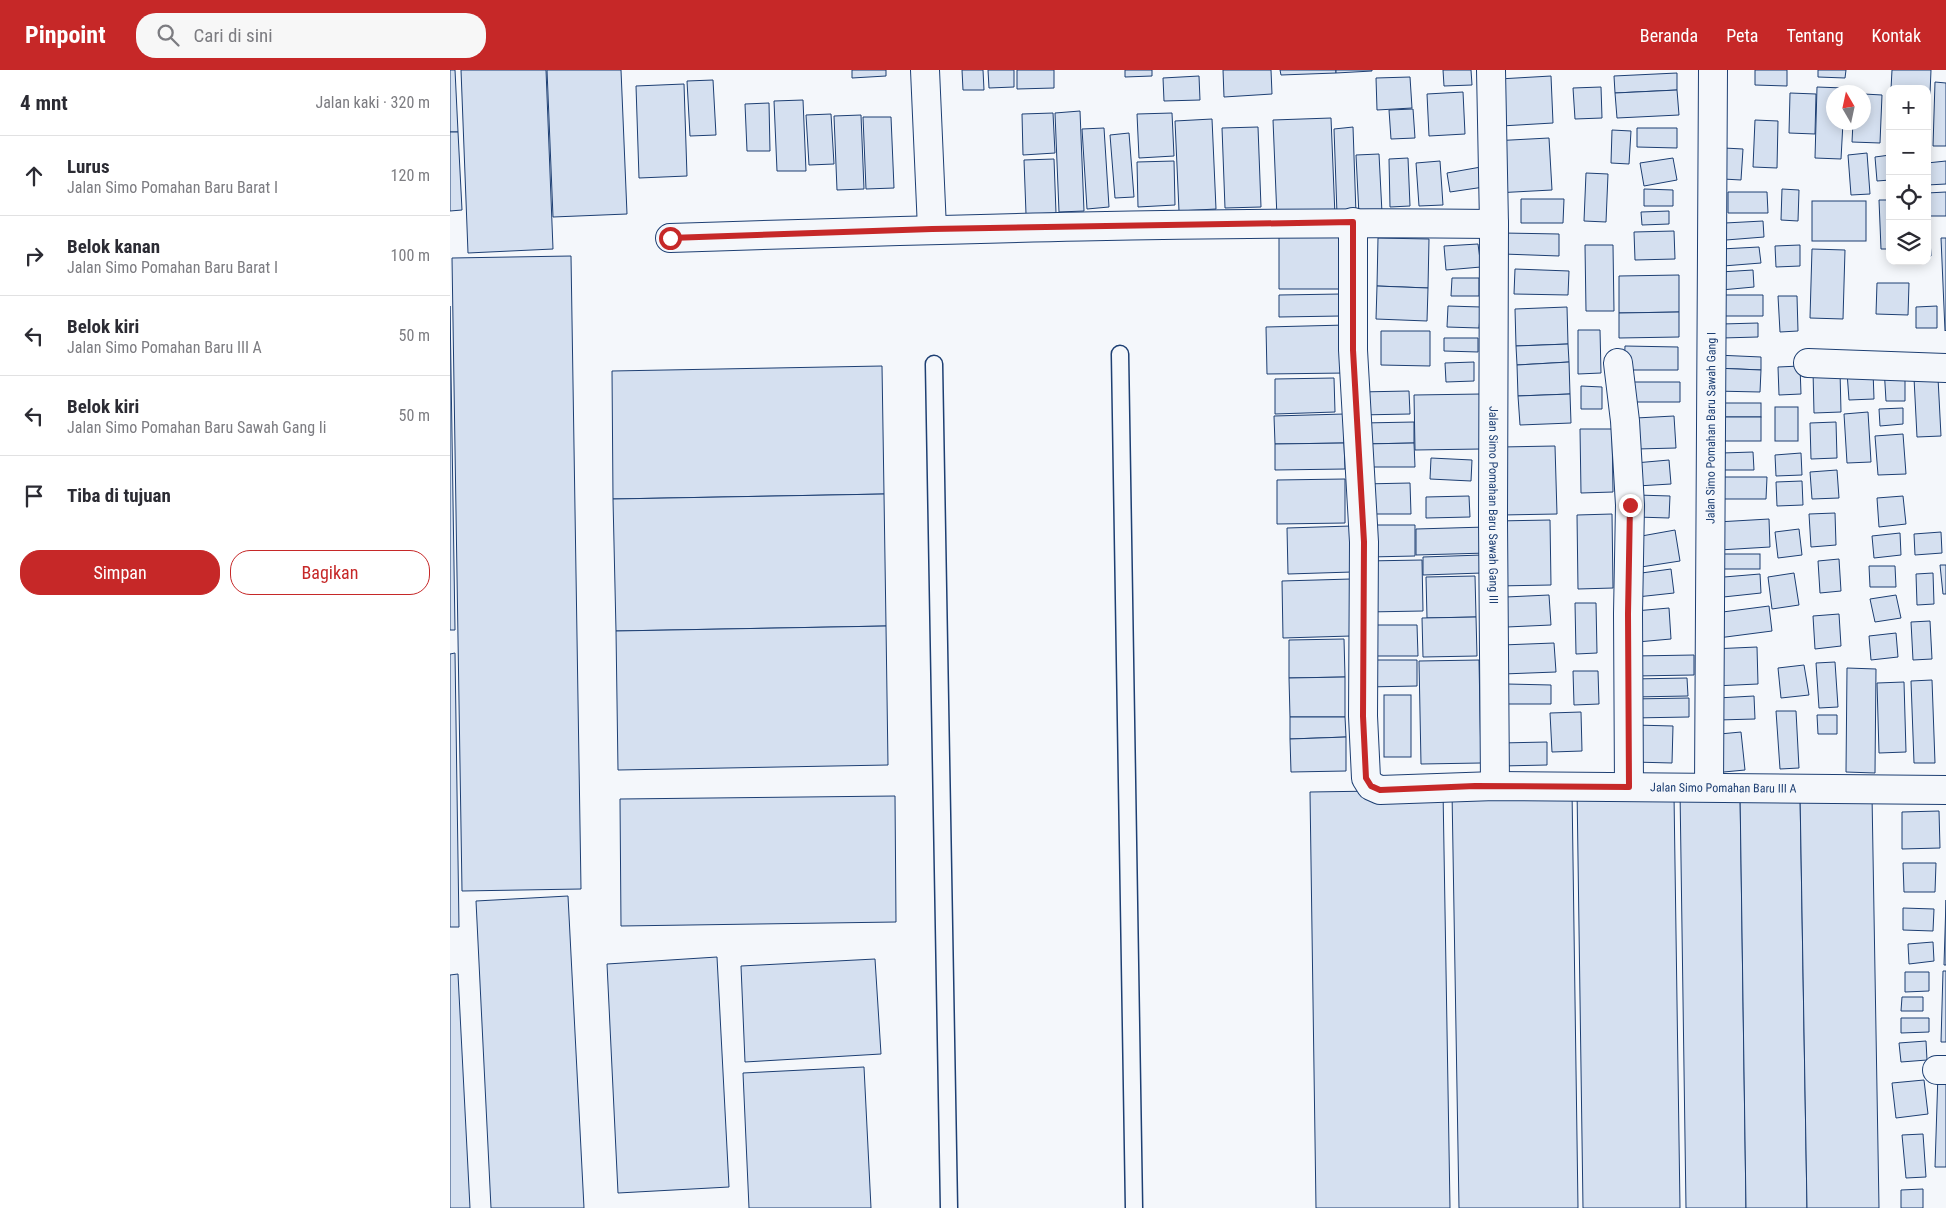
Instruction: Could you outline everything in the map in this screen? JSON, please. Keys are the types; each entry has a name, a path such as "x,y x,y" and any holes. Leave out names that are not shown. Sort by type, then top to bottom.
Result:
{"street":[{"path":"925,70 932,229"},
{"name":"Jalan Simo Pomahan Baru Sawah Gang III","path":"1491,70 1494,224 1493,529 1495,786"},
{"name":"Jalan Simo Pomahan Baru Sawah Gang I","path":"1709,787 1713,70"},
{"path":"670,238 932,229 1353,222 1494,224"},
{"name":"Jalan Simo Pomahan Baru III A","path":"1353,222 1353,350 1364,542 1363,716 1366,778 1371,786 1380,790 1495,786 1946,790"},
{"path":"1618,363 1625,421 1630,505 1628,614 1629,787"},
{"path":"1808,363 1946,368"}],"lane":[{"path":"1120,354 1134,1208"},
{"path":"934,364 949,1208"}],"building":[{"path":"450,70 455,70 458,132 450,132"},
{"path":"461,70 546,70 553,249 468,253"},
{"path":"547,70 621,70 627,214 553,217"},
{"path":"852,70 886,70 886,76 852,78"},
{"path":"962,70 983,70 984,90 963,90"},
{"path":"988,70 1014,70 1014,87 989,88"},
{"path":"1017,70 1054,70 1054,88 1017,89"},
{"path":"1125,70 1152,70 1152,76 1125,77"},
{"path":"1223,70 1271,70 1272,94 1224,97"},
{"path":"1280,70 1336,70 1336,73 1281,75"},
{"path":"1336,70 1372,70 1372,71 1336,73"},
{"path":"1443,70 1471,70 1472,85 1444,86"},
{"path":"1755,70 1787,70 1787,86 1755,85"},
{"path":"1818,70 1846,70 1845,78 1818,77"},
{"path":"1892,70 1931,70 1930,85 1891,85"},
{"path":"1677,73 1677,90 1615,93 1614,76"},
{"path":"1199,76 1200,100 1164,101 1163,78"},
{"path":"1551,76 1553,123 1501,126 1499,79"},
{"path":"1410,77 1412,108 1377,110 1376,78"},
{"path":"713,80 716,135 690,136 687,81"},
{"path":"1935,82 1946,83 1946,146 1933,146"},
{"path":"684,84 687,176 639,178 636,86"},
{"path":"1601,87 1602,118 1575,119 1573,88"},
{"path":"1817,87 1826,87 1826,130 1843,130 1841,159 1815,158"},
{"path":"1677,90 1679,115 1617,118 1615,93"},
{"path":"1463,92 1465,134 1429,136 1427,94"},
{"path":"1790,93 1816,94 1815,134 1789,133"},
{"path":"1871,94 1882,95 1880,143 1852,142 1853,130 1871,130"},
{"path":"803,100 806,171 777,171 774,101"},
{"path":"769,103 770,151 747,151 745,104"},
{"path":"1413,109 1415,138 1391,139 1389,110"},
{"path":"1080,111 1084,211 1059,212 1055,113"},
{"path":"1053,113 1055,153 1023,155 1022,114"},
{"path":"1172,113 1174,156 1139,158 1137,114"},
{"path":"831,114 834,164 809,165 806,115"},
{"path":"861,115 864,189 837,190 834,116"},
{"path":"863,117 891,117 894,188 866,189"},
{"path":"1331,118 1335,216 1277,218 1273,120"},
{"path":"1212,119 1216,209 1179,211 1175,121"},
{"path":"1755,120 1778,121 1777,168 1753,167"},
{"path":"1258,127 1261,207 1225,208 1222,128"},
{"path":"1353,127 1356,214 1337,214 1334,129"},
{"path":"1104,128 1109,207 1087,209 1082,129"},
{"path":"1637,128 1677,128 1677,148 1637,147"},
{"path":"1612,130 1631,131 1629,164 1611,163"},
{"path":"450,132 458,132 462,210 450,211"},
{"path":"1129,133 1134,197 1115,198 1110,135"},
{"path":"1549,138 1552,190 1495,193 1492,141"},
{"path":"1724,148 1743,149 1741,180 1723,179"},
{"path":"1867,153 1870,194 1851,195 1848,155"},
{"path":"1379,154 1382,213 1359,215 1356,155"},
{"path":"1886,156 1886,180 1877,181 1875,157"},
{"path":"1408,158 1410,206 1390,207 1389,159"},
{"path":"1673,158 1677,180 1644,186 1640,163"},
{"path":"1054,159 1056,213 1026,214 1024,160"},
{"path":"1174,161 1175,205 1138,207 1137,162"},
{"path":"1440,161 1443,205 1419,206 1416,163"},
{"path":"1946,161 1946,184 1931,185 1931,163"},
{"path":"1481,167 1484,187 1450,192 1447,173"},
{"path":"1586,173 1608,174 1606,222 1584,221"},
{"path":"1644,189 1673,190 1673,206 1644,206"},
{"path":"1782,189 1799,190 1798,221 1781,220"},
{"path":"1728,192 1767,192 1768,213 1728,213"},
{"path":"1946,192 1946,216 1931,216 1931,193"},
{"path":"1521,199 1564,199 1563,223 1521,223"},
{"path":"1879,200 1886,200 1886,249 1881,249"},
{"path":"1812,201 1866,201 1866,241 1812,241"},
{"path":"1669,211 1669,224 1642,225 1641,212"},
{"path":"1763,221 1764,237 1726,240 1725,223"},
{"path":"1674,231 1675,259 1635,260 1634,232"},
{"path":"1503,233 1559,234 1559,256 1503,254"},
{"path":"1345,234 1346,289 1279,289 1279,235"},
{"path":"1378,238 1429,239 1428,288 1377,286"},
{"path":"1941,238 1946,238 1945,331"},
{"path":"1478,244 1481,267 1446,270 1444,246"},
{"path":"1585,245 1613,245 1614,311 1586,311"},
{"path":"1800,245 1800,266 1776,267 1775,246"},
{"path":"1759,247 1761,263 1723,266 1721,249"},
{"path":"1812,249 1845,250 1843,319 1810,318"},
{"path":"571,256 581,889 462,891 452,258"},
{"path":"1515,269 1569,271 1568,295 1514,294"},
{"path":"1753,270 1754,287 1721,290 1720,272"},
{"path":"1679,275 1679,312 1619,313 1619,276"},
{"path":"1452,278 1479,278 1479,296 1451,296"},
{"path":"1877,283 1909,283 1908,315 1876,314"},
{"path":"1377,286 1428,288 1427,321 1376,319"},
{"path":"1341,294 1341,316 1279,317 1279,295"},
{"path":"1722,295 1763,295 1763,316 1723,316"},
{"path":"1778,296 1797,296 1798,331 1780,332"},
{"path":"450,306 455,630 450,630"},
{"path":"1448,306 1481,307 1479,328 1447,327"},
{"path":"1937,306 1937,328 1916,328 1916,307"},
{"path":"1567,307 1568,344 1516,346 1515,309"},
{"path":"1679,312 1679,337 1619,338 1619,313"},
{"path":"1758,323 1758,337 1722,338 1722,324"},
{"path":"1346,325 1346,373 1267,374 1266,327"},
{"path":"1578,330 1600,330 1601,373 1578,374"},
{"path":"1381,331 1430,331 1430,366 1381,365"},
{"path":"1444,338 1478,338 1478,352 1444,351"},
{"path":"1568,344 1569,362 1517,365 1516,346"},
{"path":"1625,346 1678,347 1678,370 1624,370"},
{"path":"1716,355 1761,357 1761,370 1715,368"},
{"path":"1474,362 1474,381 1446,382 1445,363"},
{"path":"1569,362 1570,394 1518,396 1517,365"},
{"path":"882,366 884,494 613,499 612,371"},
{"path":"1800,366 1801,394 1779,395 1778,367"},
{"path":"1884,367 1905,367 1905,401 1886,401"},
{"path":"1715,368 1761,370 1760,392 1714,391"},
{"path":"1813,371 1840,371 1841,412 1814,413"},
{"path":"1873,371 1874,399 1849,400 1847,372"},
{"path":"1334,378 1335,412 1275,414 1275,379"},
{"path":"1914,378 1938,378 1941,436 1917,437"},
{"path":"1632,382 1680,382 1680,402 1633,402"},
{"path":"1581,386 1602,387 1602,409 1581,409"},
{"path":"1409,391 1410,414 1359,415 1359,392"},
{"path":"1481,394 1481,449 1415,450 1414,395"},
{"path":"1570,394 1571,423 1520,425 1518,396"},
{"path":"1724,403 1761,403 1761,417 1724,417"},
{"path":"1775,407 1798,407 1798,441 1775,441"},
{"path":"1903,408 1903,424 1880,426 1879,409"},
{"path":"1868,412 1871,462 1847,463 1844,414"},
{"path":"1344,414 1344,443 1275,444 1274,416"},
{"path":"1674,416 1676,448 1637,449 1636,418"},
{"path":"1724,417 1761,417 1761,441 1724,441"},
{"path":"1414,422 1414,443 1363,444 1363,423"},
{"path":"1836,422 1837,458 1811,459 1810,423"},
{"path":"1580,429 1612,429 1613,492 1581,493"},
{"path":"1903,434 1906,474 1878,475 1875,436"},
{"path":"1344,443 1345,469 1275,470 1275,444"},
{"path":"1414,443 1415,467 1364,467 1363,444"},
{"path":"1555,446 1557,514 1502,515 1501,447"},
{"path":"1753,452 1754,470 1722,470 1722,453"},
{"path":"1801,453 1802,475 1776,476 1775,455"},
{"path":"1431,458 1472,460 1471,481 1430,479"},
{"path":"1669,460 1671,484 1637,486 1635,463"},
{"path":"1837,470 1839,498 1812,499 1810,472"},
{"path":"1720,477 1767,477 1766,499 1720,499"},
{"path":"1345,479 1345,523 1277,524 1277,480"},
{"path":"1802,481 1803,505 1777,506 1776,482"},
{"path":"1410,483 1411,514 1364,514 1363,484"},
{"path":"884,494 886,626 616,631 613,499"},
{"path":"1637,495 1670,496 1669,518 1637,517"},
{"path":"1469,496 1470,517 1426,518 1426,497"},
{"path":"1903,496 1906,524 1879,527 1877,498"},
{"path":"1835,513 1836,545 1811,547 1809,514"},
{"path":"1612,514 1613,588 1578,589 1577,515"},
{"path":"1769,519 1770,547 1719,550 1717,522"},
{"path":"1550,520 1551,585 1498,586 1497,521"},
{"path":"1369,525 1415,525 1415,556 1369,557"},
{"path":"1351,526 1352,572 1288,574 1287,528"},
{"path":"1486,527 1487,553 1416,555 1416,529"},
{"path":"1799,529 1802,555 1778,558 1775,532"},
{"path":"1675,530 1680,561 1641,567 1636,537"},
{"path":"1941,532 1942,553 1915,555 1914,534"},
{"path":"1900,533 1901,555 1874,558 1872,536"},
{"path":"1724,554 1760,554 1760,569 1724,569"},
{"path":"1482,555 1482,573 1423,575 1423,557"},
{"path":"1839,559 1841,591 1820,593 1818,561"},
{"path":"1422,560 1423,611 1367,612 1366,561"},
{"path":"1940,565 1946,565 1946,594 1943,594"},
{"path":"1869,566 1895,566 1896,587 1870,587"},
{"path":"1671,569 1674,593 1637,597 1634,574"},
{"path":"1794,573 1799,605 1772,609 1768,577"},
{"path":"1933,573 1934,604 1917,605 1916,574"},
{"path":"1760,574 1761,593 1714,598 1712,578"},
{"path":"1475,576 1476,617 1427,618 1426,577"},
{"path":"1351,579 1351,636 1283,638 1282,581"},
{"path":"1549,595 1551,625 1507,627 1506,597"},
{"path":"1896,595 1901,618 1875,622 1870,599"},
{"path":"1575,603 1596,603 1597,653 1576,654"},
{"path":"1769,606 1772,631 1718,638 1715,613"},
{"path":"1669,608 1671,639 1637,642 1635,611"},
{"path":"1839,614 1841,646 1815,649 1813,616"},
{"path":"1476,617 1477,656 1423,657 1422,618"},
{"path":"1930,621 1932,659 1913,660 1911,622"},
{"path":"1371,625 1417,625 1418,656 1372,656"},
{"path":"886,626 888,765 618,770 616,631"},
{"path":"1896,633 1898,657 1871,660 1869,636"},
{"path":"1344,639 1345,677 1289,678 1289,640"},
{"path":"1554,643 1556,672 1503,674 1502,645"},
{"path":"1757,647 1758,684 1713,686 1711,649"},
{"path":"455,653 459,927 450,927 450,654"},
{"path":"1694,655 1694,675 1635,676 1635,656"},
{"path":"1366,660 1417,660 1417,686 1366,687"},
{"path":"1479,660 1481,763 1421,764 1419,661"},
{"path":"1835,662 1838,707 1819,708 1816,663"},
{"path":"1804,665 1809,695 1781,698 1778,668"},
{"path":"1847,668 1876,669 1875,773 1846,772"},
{"path":"1573,671 1598,671 1599,704 1574,705"},
{"path":"1345,677 1345,717 1290,717 1289,678"},
{"path":"1687,678 1688,696 1633,697 1632,679"},
{"path":"1932,680 1935,763 1914,763 1911,681"},
{"path":"1904,682 1906,752 1879,753 1877,683"},
{"path":"1507,684 1551,685 1551,704 1507,704"},
{"path":"1384,695 1411,695 1411,757 1384,757"},
{"path":"1754,696 1755,719 1718,720 1717,698"},
{"path":"1689,698 1689,717 1632,718 1632,699"},
{"path":"1776,711 1796,711 1799,768 1780,769"},
{"path":"1581,712 1582,751 1552,752 1550,713"},
{"path":"1817,715 1837,715 1837,734 1818,734"},
{"path":"1290,717 1345,717 1346,737 1290,739"},
{"path":"1634,725 1673,726 1672,763 1633,762"},
{"path":"1741,732 1745,770 1713,773 1709,735"},
{"path":"1346,737 1346,771 1291,772 1290,739"},
{"path":"1547,742 1547,765 1502,766 1501,743"},
{"path":"1577,788 1674,795 1680,1208 1583,1208"},
{"path":"1740,789 1746,1208 1686,1208 1680,790"},
{"path":"1443,790 1450,1208 1316,1208 1310,792"},
{"path":"1572,790 1578,1208 1459,1208 1452,792"},
{"path":"1740,793 1800,793 1807,1208 1746,1208"},
{"path":"1800,793 1872,795 1879,1208 1807,1208"},
{"path":"895,796 896,922 621,926 620,799"},
{"path":"1939,811 1940,848 1902,849 1902,812"},
{"path":"1903,863 1936,863 1935,892 1904,892"},
{"path":"568,896 584,1208 491,1208 476,901"},
{"path":"1946,900 1946,965 1944,965"},
{"path":"1903,908 1934,909 1933,931 1903,930"},
{"path":"1933,942 1934,961 1909,964 1908,944"},
{"path":"717,957 729,1187 618,1193 607,964"},
{"path":"875,959 881,1054 745,1062 741,966"},
{"path":"1943,971 1946,971 1946,1042 1941,1042"},
{"path":"1905,972 1929,972 1929,991 1905,992"},
{"path":"458,974 470,1208 450,1208 450,975"},
{"path":"1902,997 1923,997 1923,1011 1901,1011"},
{"path":"1901,1018 1929,1018 1929,1032 1901,1033"},
{"path":"1926,1041 1927,1060 1901,1062 1899,1043"},
{"path":"864,1067 871,1208 749,1208 743,1073"},
{"path":"1938,1073 1946,1073 1946,1167 1935,1167"},
{"path":"1924,1080 1928,1114 1896,1118 1892,1083"},
{"path":"1923,1134 1926,1177 1906,1178 1902,1135"},
{"path":"1923,1189 1923,1208 1901,1208 1901,1190"}],"route":[{"path":"670,238 932,229 1353,222 1353,350 1364,542 1363,716 1366,778 1371,786 1380,790 1475,786 1629,787 1628,614 1630,505"}]}
